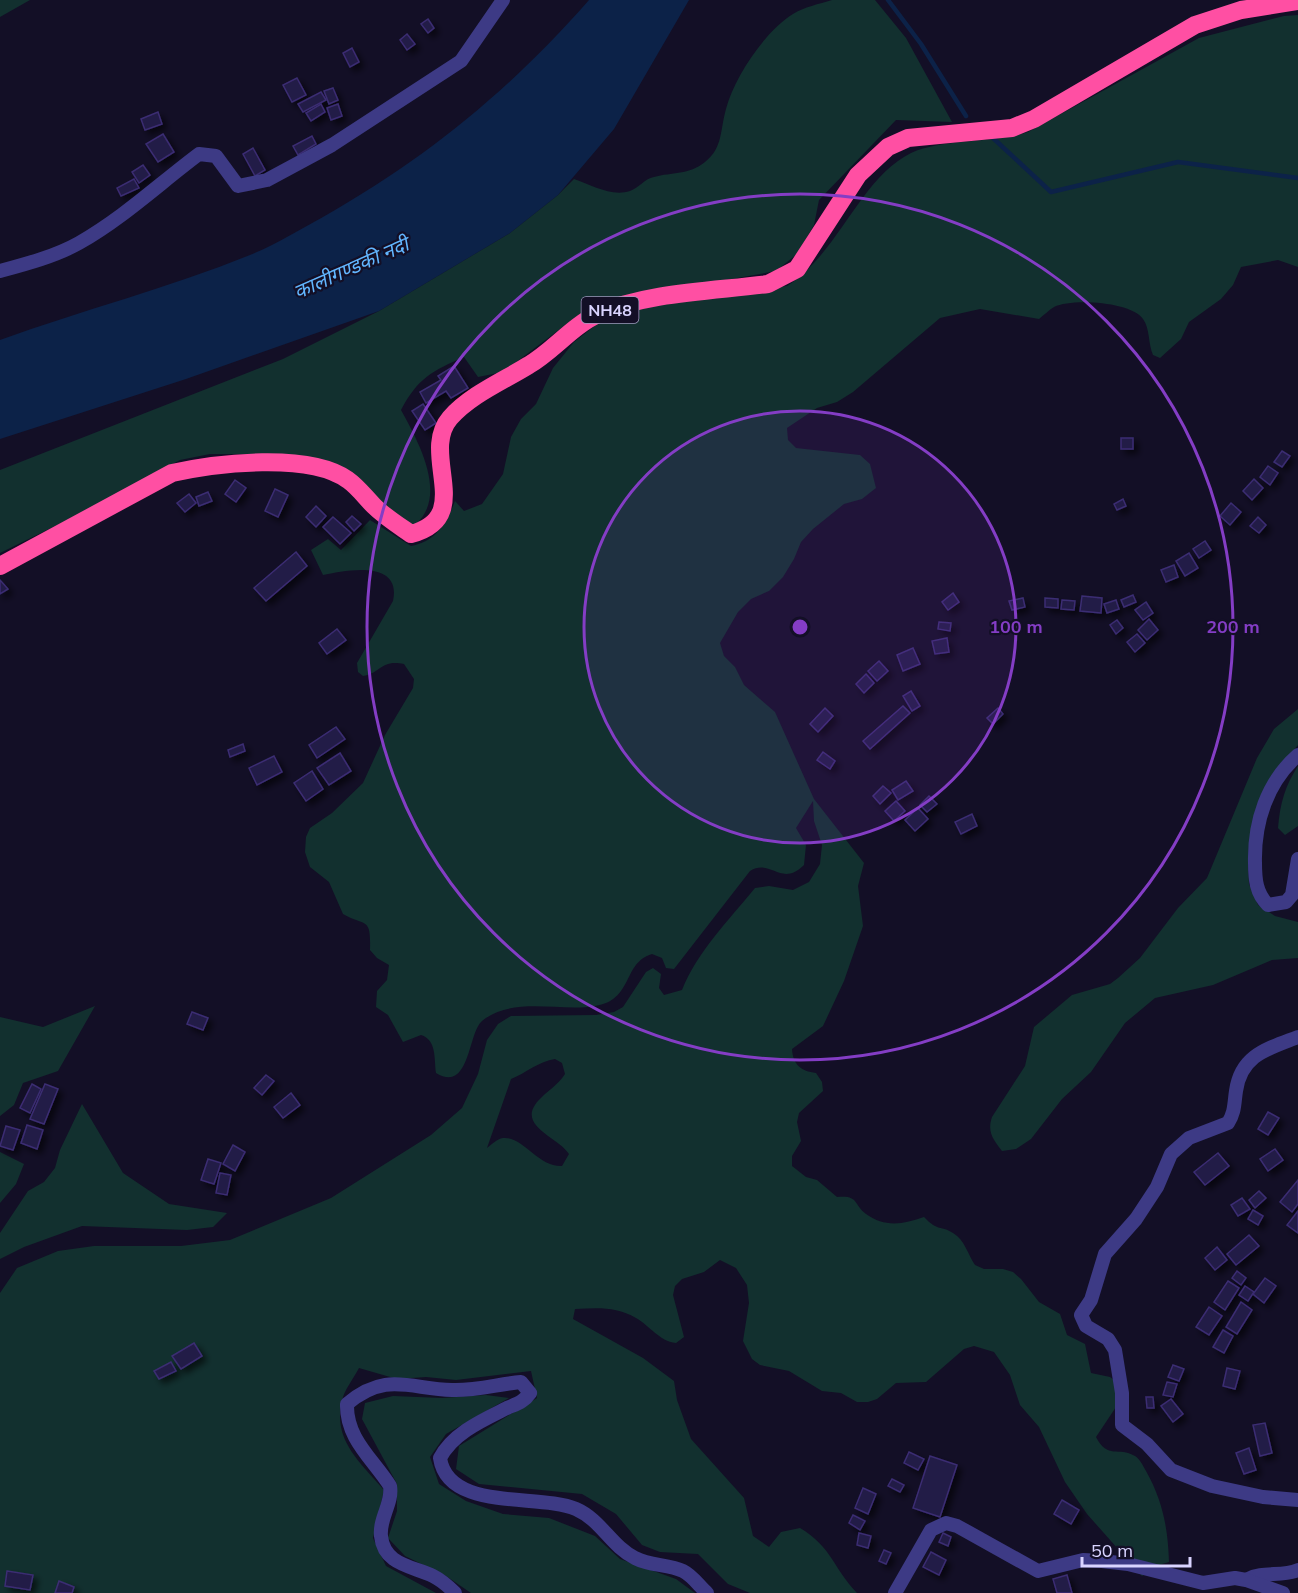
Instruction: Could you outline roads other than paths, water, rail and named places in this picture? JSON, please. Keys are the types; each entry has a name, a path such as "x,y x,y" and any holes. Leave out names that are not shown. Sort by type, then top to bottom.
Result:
{"highway":[{"name":"NH48","path":"0,566 172,473 202,466 240,462 328,469 348,480 376,508 411,534 425,530 436,521 445,497 439,449 441,433 450,418 473,399 534,362 596,315 624,304 768,284 784,277 797,269 808,255 858,175 872,160 899,141 1012,128 1034,118 1196,25 1241,10 1298,1"}],"street":[{"path":"0,271 78,244 137,205 200,154 216,156 238,186 267,180 332,145 460,61 503,0"},
{"path":"1298,755 1284,768 1271,788 1261,811 1254,839 1257,889 1268,905 1286,902 1292,895 1298,859"},
{"path":"1298,1037 1258,1054 1245,1063 1238,1077 1235,1109 1228,1123 1189,1138 1175,1148 1164,1166 1157,1187 1136,1219 1105,1254 1091,1300 1082,1309 1081,1315 1086,1326 1108,1339 1115,1350 1122,1393 1122,1425 1150,1447 1167,1468 1212,1486 1263,1497 1298,1500"},
{"path":"455,1593 432,1576 400,1564 386,1551 381,1539 381,1525 390,1499 390,1486 363,1452 351,1431 347,1404 356,1396 383,1385 402,1383 452,1390 521,1382 530,1393 524,1401 479,1423 444,1449 440,1458 445,1474 468,1491 489,1497 573,1508 594,1520 615,1543 636,1559 684,1571 707,1593"},
{"path":"895,1593 932,1530 946,1523 957,1526 1038,1571 1083,1560 1128,1564 1203,1584 1235,1578 1246,1580 1283,1593"},
{"path":"1246,1580 1254,1575 1274,1575 1298,1570"}],"water":[{"name":"कालीगण्डकी नदी","path":"589,0 689,0 614,129 558,195 510,233 379,311 186,379 0,439 0,340 219,267 269,247 323,217 397,171 465,120 529,64"}],"waterway":[{"path":"888,0 921,44 966,116"},
{"path":"993,138 1051,192 1178,162 1298,178"}]}
